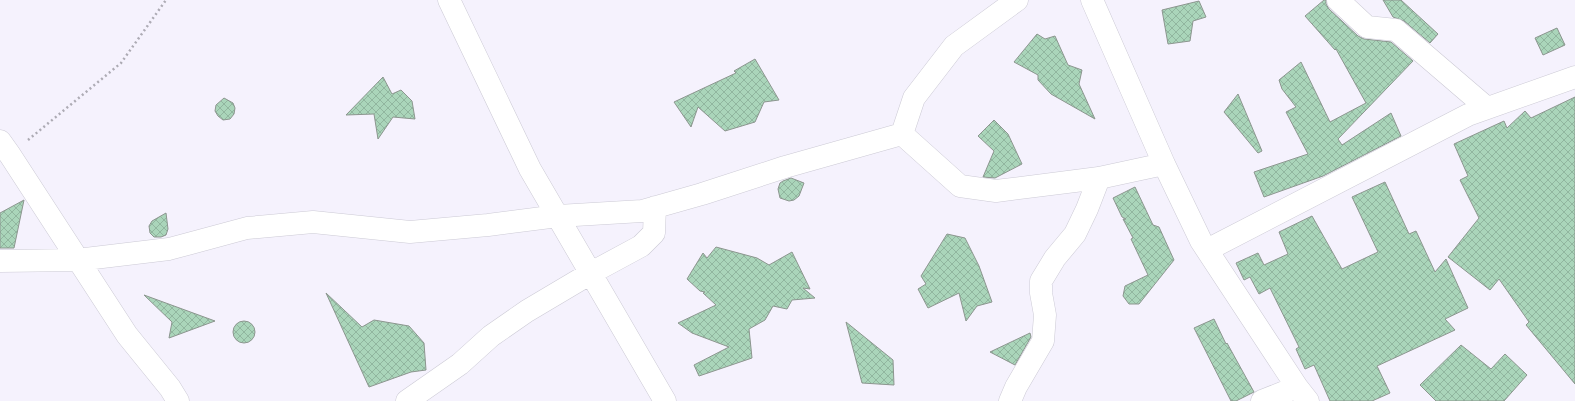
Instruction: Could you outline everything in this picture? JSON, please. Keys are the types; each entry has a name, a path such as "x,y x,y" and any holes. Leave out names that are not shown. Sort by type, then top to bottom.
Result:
{"street":[{"path":"449,0 530,169 665,401"},
{"path":"902,134 914,98 954,46 1017,0"},
{"path":"1092,0 1164,164 1207,250 1303,394 1262,401"},
{"path":"1338,0 1367,27 1396,30 1488,108"},
{"path":"1361,0 1367,27"},
{"path":"1207,250 1468,115 1575,77"},
{"path":"902,134 960,186 996,191 1099,178 1164,164"},
{"path":"0,261 77,260 169,250 247,228 313,222 410,232 488,225 558,216 642,210 702,194 785,167 902,134"},
{"path":"5,148 127,335 170,388 178,401"},
{"path":"1010,401 1016,387 1042,341 1045,315 1041,293 1041,281 1055,258 1075,234 1099,178"},
{"path":"407,401 460,364 491,336 521,315 591,273 641,246 654,233 655,207"}],"path":[{"path":"5,148 121,63 166,0"}],"building":[{"path":"1324,0 1326,0 1326,4 1329,9 1358,36 1364,39 1391,42 1413,61 1338,139 1342,145 1391,113 1401,136 1323,176 1264,197 1254,172 1308,154 1286,112 1296,107 1282,89 1279,80 1301,62 1330,122 1366,103 1336,49 1335,50 1305,16"},
{"path":"1383,0 1401,0 1438,34 1430,43 1404,21 1393,17"},
{"path":"1199,1 1206,17 1193,21 1190,41 1168,44 1162,10"},
{"path":"1557,28 1565,45 1543,55 1535,38"},
{"path":"1037,34 1045,39 1055,36 1068,65 1082,70 1079,84 1095,119 1051,94 1038,80 1038,75 1014,62"},
{"path":"755,59 779,100 764,102 755,122 725,131 698,107 691,127 674,102 736,73 734,71"},
{"path":"383,77 392,94 401,90 412,101 415,119 393,117 378,139 374,114 346,115"},
{"path":"1238,94 1262,151 1258,153 1224,112"},
{"path":"1575,97 1575,384 1526,325 1529,322 1499,279 1490,290 1448,257 1479,218 1460,180 1468,176 1454,144 1504,121 1507,128 1525,111 1531,118"},
{"path":"224,98 233,103 235,108 234,114 230,119 223,120 215,111 216,105"},
{"path":"994,120 1008,134 1022,164 995,178 983,177 994,151 978,136"},
{"path":"791,178 804,183 799,196 794,200 789,201 780,198 778,189 780,183"},
{"path":"1385,182 1409,234 1416,231 1435,272 1446,259 1468,308 1445,319 1455,330 1377,366 1390,393 1372,401 1330,401 1314,365 1305,369 1296,349 1299,347 1270,288 1259,294 1250,277 1244,280 1236,263 1258,253 1264,265 1288,254 1279,232 1312,216 1342,269 1378,252 1352,197"},
{"path":"1135,187 1153,225 1159,227 1174,260 1139,304 1129,304 1123,296 1125,286 1148,275 1131,239 1133,238 1123,219 1126,219 1122,217 1113,198"},
{"path":"24,200 14,248 0,248 0,213"},
{"path":"166,213 168,229 166,235 154,237 150,233 149,226 152,221"},
{"path":"947,234 965,238 979,266 992,302 977,306 966,321 959,293 928,308 918,289 926,284 921,276"},
{"path":"716,247 757,258 769,265 792,252 810,289 803,288 815,298 792,300 787,309 773,306 765,320 749,329 752,358 699,376 694,365 729,347 692,333 678,323 716,305 703,293 705,292 700,291 687,279 703,253 707,258"},
{"path":"326,293 362,327 374,320 409,326 424,343 426,370 411,372 369,387"},
{"path":"144,295 215,321 169,338 172,322"},
{"path":"1214,319 1226,344 1227,343 1254,392 1236,401 1231,401 1194,328"},
{"path":"244,321 252,324 255,332 252,340 244,343 236,340 233,332 236,324"},
{"path":"846,322 893,360 894,385 862,383"},
{"path":"1030,333 1031,337 1015,365 990,352"},
{"path":"1461,345 1491,369 1505,354 1527,375 1504,401 1436,401 1420,385"}]}
